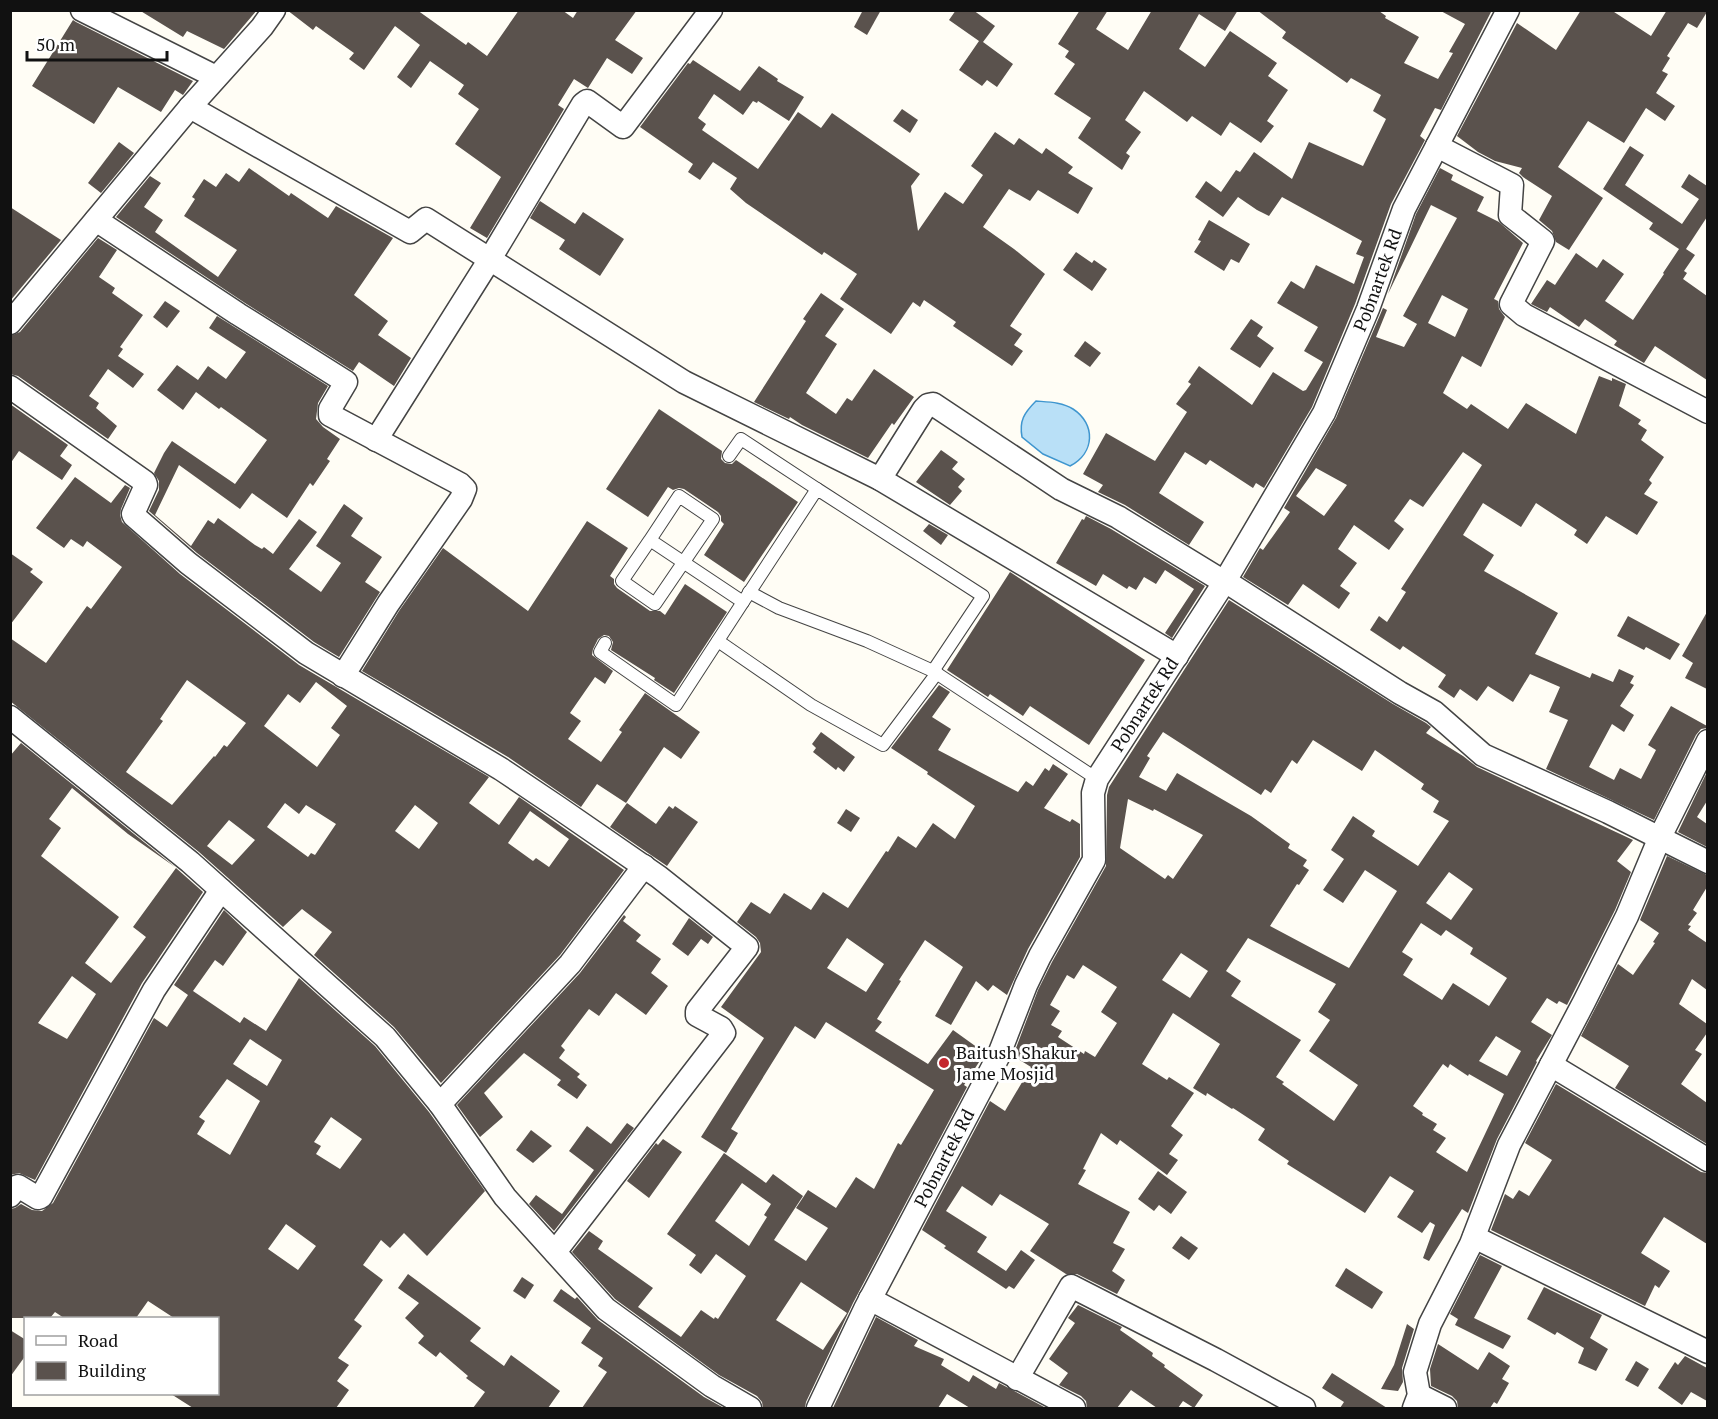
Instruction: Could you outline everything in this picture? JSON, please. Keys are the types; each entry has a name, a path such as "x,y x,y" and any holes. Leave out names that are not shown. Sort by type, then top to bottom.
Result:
{"street":[{"path":"82,10 216,77"},
{"path":"10,323 274,10"},
{"path":"376,440 490,259 583,104 587,101 623,127 711,10"},
{"name":"Pobnartek Rd","path":"818,1408 870,1299 998,1057 1026,985 1094,860 1094,793 1097,779 1224,581 1324,413 1368,309 1404,209 1508,10"},
{"path":"190,107 410,232 426,219 684,382 880,479 1177,656"},
{"path":"1437,146 1512,185 1510,215 1543,242 1511,304 1524,315 1707,412"},
{"path":"96,220 346,382 330,409 330,415 460,484 465,489 461,499 388,604 343,676"},
{"path":"10,387 145,482 146,485 133,514 170,548 258,618 306,653 343,676 501,769 644,866 747,947 697,1011 697,1015 722,1028 724,1033 555,1252"},
{"path":"880,479 924,409 933,404 1061,489 1118,517 1434,712 1483,755 1660,837 1707,862"},
{"path":"10,717 190,862 385,1037 440,1104 505,1197 606,1309 712,1386 750,1408"},
{"path":"1445,1408 1416,1402 1415,1372 1430,1324 1474,1237 1509,1146 1627,916 1660,837 1707,741"},
{"path":"440,1104 570,964 644,866"},
{"path":"10,1196 18,1186 41,1197 154,990 221,890"},
{"path":"1551,1065 1707,1160"},
{"path":"1474,1237 1707,1352"},
{"path":"1017,1379 1071,1286 1304,1408"},
{"path":"870,1299 1074,1408"}],"lane":[{"path":"718,641 811,705 883,745 935,672 983,596 741,439 729,456"},
{"path":"605,643 600,652 676,705 817,489"},
{"path":"679,496 713,519 655,604 622,581 650,540 679,496"},
{"path":"650,540 684,563 746,597 867,641 935,672 1097,779"}],"water":[{"path":"1036,401 1069,407 1086,422 1090,438 1088,446 1084,454 1070,466 1043,454 1022,437 1023,418"}],"building":[{"path":"139,10 257,10 224,49 187,31 183,37"},
{"path":"287,10 417,10 466,45 468,42 487,56 519,10 562,10 573,18 578,10 637,10 615,40 643,58 632,74 607,58 588,88 574,79 558,105 564,109 487,238 470,228 501,177 455,144 479,109 458,94 464,85 430,61 411,88 397,77 420,45 395,26 364,70 349,59 354,53 316,26 313,30"},
{"path":"863,10 881,10 867,35 854,27"},
{"path":"956,10 973,10 995,26 983,42 1013,64 997,87 987,80 982,86 959,70 979,41 949,20"},
{"path":"1080,10 1108,10 1096,29 1128,50 1152,10 1238,10 1225,31 1199,14 1179,49 1205,67 1230,31 1277,63 1268,76 1288,90 1267,121 1274,126 1261,143 1230,122 1221,136 1192,116 1187,122 1144,91 1125,120 1141,132 1126,153 1130,156 1122,170 1078,138 1091,118 1054,94 1075,64 1065,57 1069,51 1058,44"},
{"path":"1257,10 1379,11 1386,16 1385,18 1419,37 1404,63 1438,79 1453,53 1449,52 1465,24 1439,10 1492,10 1441,110 1435,108 1420,136 1425,140 1391,204 1355,304 1312,407 1264,488 1256,483 1253,488 1210,460 1206,465 1185,452 1159,493 1204,522 1189,545 1125,505 1098,492 1103,485 1083,474 1106,433 1155,461 1187,412 1176,404 1191,384 1188,382 1199,366 1252,405 1273,372 1303,391 1306,390 1323,362 1304,351 1318,327 1277,303 1291,281 1304,289 1316,265 1354,284 1364,257 1356,254 1362,241 1282,197 1269,216 1238,197 1223,217 1195,197 1206,181 1221,192 1236,170 1240,172 1254,152 1292,179 1309,142 1363,166 1386,119 1373,111 1381,95 1351,78 1347,83 1282,38 1286,32"},
{"path":"1581,10 1611,10 1651,36 1667,10 1707,10 1707,12 1697,28 1688,23 1667,56 1670,58 1662,71 1668,74 1656,93 1675,106 1665,121 1646,108 1624,143 1588,121 1558,167 1603,198 1569,250 1556,242 1552,231 1539,220 1552,196 1523,177 1519,173 1522,168 1495,161 1478,152 1457,136 1517,23 1556,50"},
{"path":"73,20 193,81 183,95 175,90 161,112 118,87 94,124 32,86"},
{"path":"693,60 740,91 759,66 778,79 777,81 804,97 789,121 758,101 757,103 753,101 743,115 714,94 698,118 706,124 702,130 758,169 798,112 821,128 832,113 920,174 911,186 918,231 945,192 963,204 983,175 971,166 995,132 1014,145 1019,138 1042,154 1046,148 1073,167 1068,173 1093,188 1078,214 1038,190 1030,201 1009,189 983,227 1045,274 1010,326 1022,334 1014,345 1023,351 1012,366 953,326 956,322 924,300 920,307 913,302 891,334 840,299 857,274 824,252 822,255 746,203 730,189 737,178 713,162 700,180 688,172 693,164 640,127 688,63 690,64"},
{"path":"902,109 918,120 910,133 893,121"},
{"path":"119,142 134,153 101,193 88,183"},
{"path":"1630,146 1644,155 1625,185 1682,224 1699,199 1681,187 1689,174 1707,186 1707,217 1686,249 1695,255 1684,271 1687,273 1683,279 1707,296 1707,380 1655,346 1644,363 1614,345 1617,341 1585,319 1579,327 1550,307 1547,312 1531,304 1547,280 1555,285 1576,253 1597,268 1603,259 1624,274 1605,301 1633,320 1664,274 1679,249 1649,229 1653,223 1603,189"},
{"path":"249,168 289,196 291,193 328,218 336,206 393,238 354,295 388,321 378,335 411,358 394,386 359,362 353,371 245,303 116,217 150,176 161,183 144,207 163,220 155,232 218,277 237,250 184,216 195,199 192,197 204,179 216,187 226,173 239,182"},
{"path":"1440,168 1453,175 1451,180 1484,197 1477,211 1499,222 1523,243 1494,299 1498,301 1499,309 1505,317 1481,367 1462,356 1443,393 1467,409 1471,404 1508,429 1526,403 1576,434 1599,376 1612,381 1612,378 1626,384 1619,406 1641,420 1638,424 1647,430 1641,440 1664,457 1649,480 1652,483 1644,494 1658,502 1637,535 1606,516 1587,544 1574,535 1577,530 1536,503 1521,527 1483,503 1463,535 1494,555 1484,571 1558,613 1535,654 1590,678 1592,673 1613,682 1619,669 1634,676 1630,683 1634,685 1620,706 1634,715 1624,732 1612,724 1589,767 1614,780 1620,768 1641,779 1656,750 1648,745 1671,706 1707,726 1696,735 1654,820 1546,769 1568,720 1549,712 1560,687 1530,674 1513,702 1488,686 1477,701 1460,689 1454,698 1438,687 1446,675 1403,646 1400,650 1370,630 1379,616 1387,622 1406,592 1401,589 1482,465 1463,452 1423,507 1410,499 1394,521 1404,529 1389,550 1354,525 1338,549 1357,563 1340,586 1350,593 1339,609 1303,584 1288,605 1243,577 1260,548 1263,550 1290,512 1284,508 1336,418 1383,308 1387,310 1376,337 1404,347 1417,324 1403,316 1457,218 1431,205 1388,294 1416,214","holes":["1442,295 1468,309 1455,337 1428,323","1316,468 1347,485 1324,516 1296,496"]},
{"path":"540,201 575,224 583,212 624,239 600,276 559,249 565,240 530,218"},
{"path":"10,207 61,240 10,301"},
{"path":"1209,220 1250,244 1239,263 1231,259 1224,271 1194,252"},
{"path":"98,238 117,250 99,277 115,288 112,293 143,315 120,347 123,349 118,356 144,374 133,388 108,369 89,396 99,403 96,408 117,426 108,439 18,376 10,374 10,336 20,332"},
{"path":"1076,252 1092,263 1094,260 1107,269 1092,291 1063,270"},
{"path":"821,293 844,309 825,336 837,344 806,393 836,414 847,398 852,401 874,369 914,397 894,425 892,423 868,458 790,417 789,419 754,402 806,321 803,319"},
{"path":"165,301 180,311 167,328 153,317"},
{"path":"217,316 328,386 318,403 316,419 340,439 327,459 330,461 313,486 310,483 287,518 252,493 240,509 179,465 155,515 191,546 208,520 214,524 218,518 255,545 262,549 264,547 273,554 299,519 317,532 289,569 321,592 341,563 316,546 344,504 363,518 351,536 382,557 365,582 380,592 339,657 314,642 197,553 149,511 159,490 159,481 154,473 172,441 235,484 267,440 196,392 183,410 157,390 177,365 198,380 208,366 226,379 246,352 209,328"},
{"path":"1251,319 1263,327 1257,336 1274,348 1260,368 1230,349"},
{"path":"1085,341 1101,353 1090,367 1074,356"},
{"path":"10,404 68,445 60,456 72,465 62,480 19,451 10,464"},
{"path":"659,409 722,451 721,459 725,463 732,464 736,460 798,502 744,582 704,555 724,524 718,512 684,489 673,490 668,487 648,517 606,489"},
{"path":"941,450 958,462 952,469 965,479 958,487 962,491 950,505 916,482"},
{"path":"75,477 111,503 125,485 130,488 121,509 122,522 180,574 299,665 489,777 469,803 499,825 519,797 624,870 560,955 441,1083 394,1027 314,955 332,932 302,909 283,927 199,852 10,701 10,638 46,663 87,606 91,609 122,567 87,541 83,547 71,539 64,548 36,528","holes":["187,680 246,723 227,747 224,745 172,805 126,772 163,721 160,719","316,682 347,706 331,728 340,735 317,767 264,726 288,694 300,703","285,803 299,814 306,805 336,824 315,855 311,853 308,857 267,827","415,805 438,823 419,849 395,831","530,811 569,839 549,867 536,858 533,861 508,843","229,820 255,840 232,865 207,846"]},
{"path":"1086,516 1205,586 1172,638 1165,633 1194,589 1165,570 1156,584 1144,577 1136,590 1129,586 1127,589 1103,574 1096,586 1056,563"},
{"path":"587,521 628,548 610,576 614,579 617,588 650,611 660,611 665,615 685,584 727,612 674,693 611,650 613,642 609,636 604,635 598,639 592,655 613,671 605,684 595,677 570,713 581,721 568,739 601,762 622,732 619,730 645,693 700,732 681,759 664,747 626,803 597,784 581,807 508,757 362,671 399,611 443,548 528,611"},
{"path":"929,524 948,535 941,545 923,531"},
{"path":"10,553 33,569 30,572 43,582 10,625"},
{"path":"1010,572 1145,660 1089,745 1030,706 1023,716 990,694 988,697 947,670"},
{"path":"1229,600 1426,723 1431,727 1426,733 1477,767 1633,840 1617,861 1631,872 1615,910 1567,1005 1559,1001 1557,1004 1547,998 1531,1022 1552,1035 1536,1061 1497,1139 1468,1213 1462,1209 1429,1261 1423,1258 1435,1225 1430,1222 1422,1233 1397,1217 1414,1191 1390,1176 1365,1213 1287,1164 1289,1161 1258,1140 1265,1129 1207,1093 1206,1096 1193,1088 1220,1044 1173,1013 1142,1064 1194,1093 1171,1126 1183,1135 1169,1154 1178,1160 1167,1175 1120,1140 1117,1145 1101,1133 1078,1184 1130,1212 1113,1243 1125,1249 1112,1271 1125,1280 1117,1294 1077,1274 1066,1274 1030,1251 1049,1224 1000,1194 992,1206 962,1186 946,1211 987,1237 977,1252 1006,1271 1021,1250 1035,1260 1014,1289 1009,1286 1006,1289 944,1248 946,1246 922,1230 990,1101 1005,1111 1031,1067 1013,1056 1038,990 1106,866 1109,787","holes":["1163,732 1261,795 1265,789 1271,793 1292,760 1297,764 1313,740 1362,771 1375,750 1424,784 1421,789 1439,801 1433,812 1449,821 1418,866 1372,836 1375,831 1353,816 1331,850 1344,859 1323,890 1343,903 1365,870 1397,891 1349,968 1270,926 1297,884 1299,885 1309,870 1303,866 1307,860 1288,848 1290,844 1251,816 1177,773 1166,791 1139,777 1150,758 1147,756","1128,799 1153,811 1154,809 1203,835 1173,879 1168,875 1165,879 1120,848","1449,872 1473,889 1451,920 1426,903","1421,923 1441,936 1446,930 1473,948 1470,954 1507,978 1489,1006 1453,983 1442,1000 1403,975 1413,959 1402,952","1248,938 1336,984 1318,1012 1330,1020 1309,1051 1358,1085 1334,1121 1282,1084 1284,1082 1276,1077 1301,1040 1231,996 1241,981 1226,971","1181,953 1208,971 1190,998 1162,980","1083,965 1117,987 1101,1012 1117,1023 1095,1057 1085,1051 1084,1054 1058,1037 1062,1031 1051,1025 1060,1011 1050,1005 1067,975 1074,979","1496,1036 1521,1051 1507,1076 1479,1061","1443,1064 1448,1068 1450,1064 1504,1094 1467,1172 1436,1152 1446,1138 1433,1130 1437,1124 1422,1115 1423,1113 1413,1106"]},
{"path":"1707,612 1707,689 1685,678 1693,663 1682,656"},
{"path":"1628,616 1680,644 1670,660 1646,647 1644,650 1617,636"},
{"path":"939,685 950,692 932,717 951,729 938,750 1018,792 1026,781 1033,786 1045,768 1049,771 1053,764 1068,774 1044,808 1070,822 1072,819 1080,824 1080,857 1028,949 1007,995 993,985 988,991 976,981 951,1025 935,1016 963,967 925,940 899,980 901,981 877,1019 882,1022 875,1031 928,1064 953,1030 985,1053 964,1085 967,1087 853,1303 805,1408 763,1408 757,1396 719,1375 615,1299 572,1252 589,1231 603,1241 598,1249 653,1288 638,1307 681,1337 701,1310 714,1319 715,1317 718,1319 746,1276 716,1254 701,1274 689,1265 696,1255 667,1234 724,1153 766,1183 773,1174 803,1196 774,1240 806,1261 828,1228 796,1208 808,1190 836,1208 856,1177 874,1189 898,1143 901,1145 934,1090 826,1022 815,1039 795,1026 731,1129 738,1133 726,1153 701,1137 764,1038 721,1007 761,952 760,943 756,937 737,922 751,902 770,914 784,893 811,910 823,892 848,908 898,836 916,848 933,823 955,839 975,806 891,748","holes":["847,938 884,964 866,992 827,968","742,1183 771,1204 764,1215 767,1217 749,1246 715,1221","801,1282 847,1313 823,1350 776,1320"]},
{"path":"821,732 855,757 844,772 838,767 836,770 813,752 816,748 812,744"},
{"path":"21,743 175,867 128,834 72,788 49,819 61,828 41,856 119,917 85,963 111,983 146,937 133,927 176,868 203,892 142,983 35,1180 19,1173 10,1175 10,756","holes":["72,976 96,994 67,1039 38,1023"]},
{"path":"1707,772 1707,801 1697,817 1707,824 1707,847 1678,832"},
{"path":"627,803 656,824 669,806 673,809 675,806 698,822 667,866 610,827"},
{"path":"846,809 860,818 851,832 837,823"},
{"path":"1667,856 1707,875 1707,887 1693,910 1697,913 1688,925 1691,926 1688,930 1707,943 1707,990 1692,979 1679,1004 1707,1024 1707,1033 1695,1050 1702,1054 1681,1084 1707,1103 1707,1144 1615,1088 1629,1066 1581,1036 1618,964 1633,975 1655,943 1653,942 1659,933 1640,920"},
{"path":"224,910 247,932 223,966 215,960 193,991 240,1023 244,1017 266,1031 299,978 375,1046 429,1112 485,1191 427,1256 404,1233 390,1248 381,1240 363,1265 383,1280 354,1320 362,1326 338,1358 349,1365 337,1381 349,1390 336,1408 193,1408 173,1395 219,1395 219,1317 172,1317 148,1301 137,1317 62,1317 55,1312 51,1317 10,1318 10,1209 21,1204 32,1210 42,1211 53,1203 154,1018 167,1027 188,995 174,985","holes":["250,1039 282,1060 267,1086 233,1064","227,1079 260,1101 230,1155 197,1134 205,1121 199,1117","331,1117 362,1139 340,1169 316,1154 321,1146 314,1142","286,1224 316,1246 298,1270 268,1249"]},
{"path":"624,915 626,917 623,921 641,935 636,941 661,959 651,973 668,986 646,1015 616,993 599,1016 589,1009 561,1046 565,1050 559,1058 580,1074 577,1077 587,1085 577,1099 557,1085 561,1080 524,1053 484,1093 503,1117 480,1137 457,1105 580,973"},
{"path":"689,918 713,937 708,944 701,939 688,956 672,944"},
{"path":"1556,1084 1701,1172 1707,1173 1707,1244 1664,1217 1641,1253 1670,1271 1659,1288 1655,1285 1645,1306 1491,1230 1505,1194 1513,1199 1519,1190 1529,1196 1552,1160 1525,1143"},
{"path":"627,1123 634,1128 554,1231 529,1204 536,1195 562,1214 594,1170 569,1151 587,1126 611,1144"},
{"path":"531,1130 552,1146 533,1163 516,1150"},
{"path":"663,1139 682,1152 649,1198 627,1181 656,1143 658,1145"},
{"path":"1158,1171 1187,1192 1171,1214 1159,1205 1154,1211 1138,1199"},
{"path":"1181,1236 1198,1248 1189,1260 1172,1248"},
{"path":"1480,1255 1502,1266 1474,1318 1511,1336 1503,1349 1455,1325 1458,1319 1450,1314"},
{"path":"1346,1268 1383,1292 1372,1309 1335,1286"},
{"path":"408,1274 481,1328 470,1341 504,1366 511,1355 560,1391 548,1408 473,1408 485,1392 466,1378 468,1376 440,1352 436,1357 418,1343 424,1336 405,1318 419,1303 398,1288"},
{"path":"522,1277 534,1285 525,1299 513,1291"},
{"path":"1544,1287 1602,1315 1590,1338 1608,1349 1596,1371 1578,1363 1584,1348 1557,1332 1555,1335 1527,1319"},
{"path":"561,1289 575,1299 577,1297 598,1320 704,1397 724,1408 582,1408 607,1372 598,1366 603,1358 581,1343 591,1328 553,1301"},
{"path":"1078,1305 1122,1327 1120,1330 1153,1353 1152,1356 1165,1365 1164,1367 1203,1395 1194,1408 1183,1401 1178,1408 1157,1408 1131,1390 1117,1408 1087,1408 1086,1401 1081,1396 1059,1385 1068,1373 1049,1359 1075,1323 1068,1318"},
{"path":"876,1317 918,1340 914,1346 944,1359 941,1365 969,1382 973,1375 996,1389 999,1383 1046,1408 970,1408 947,1394 938,1408 833,1408"},
{"path":"1407,1324 1414,1329 1402,1368 1403,1382 1398,1391 1381,1389 1394,1365"},
{"path":"10,1330 24,1339 24,1358 10,1377"},
{"path":"1438,1344 1478,1370 1489,1352 1510,1366 1502,1379 1509,1383 1497,1404 1494,1402 1490,1408 1458,1408 1457,1401 1452,1396 1431,1386 1430,1369"},
{"path":"1685,1356 1707,1368 1707,1401 1691,1392 1682,1405 1658,1388 1675,1362 1678,1365"},
{"path":"1636,1361 1649,1369 1638,1387 1625,1380"},
{"path":"1332,1373 1387,1408 1340,1408 1344,1402 1322,1388"}],"place":[{"name":"Baitush Shakur Jame Mosjid","path":"944,1063"}]}
